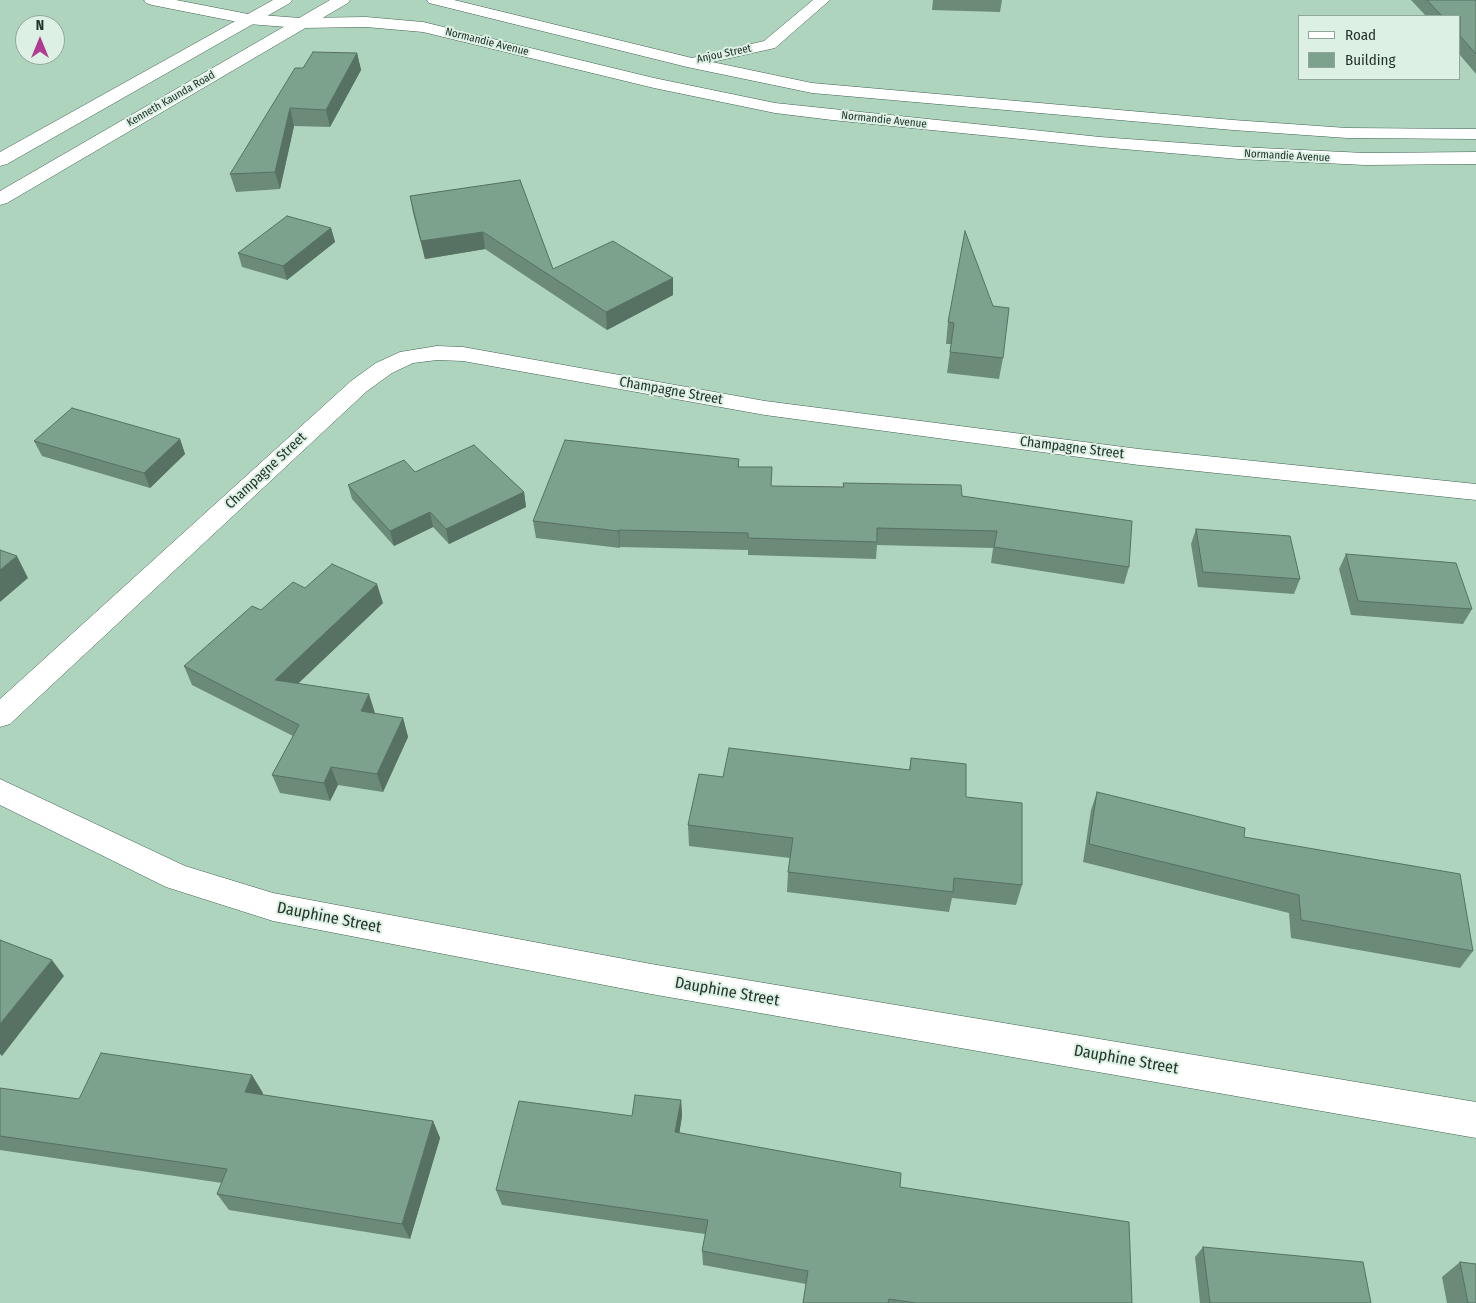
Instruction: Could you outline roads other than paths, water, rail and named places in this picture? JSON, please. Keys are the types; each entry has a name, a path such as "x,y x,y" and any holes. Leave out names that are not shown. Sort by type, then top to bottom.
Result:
{"street":[{"name":"Normandie Avenue","path":"152,0 248,19 300,23 366,22 423,27 654,83 776,108 1100,142 1239,153 1365,159 1476,158"},
{"path":"0,160 284,0"},
{"name":"Kenneth Kaunda Road","path":"0,199 342,0"},
{"name":"Normandie Avenue","path":"435,0 687,62 789,84 1233,125 1347,132 1476,134"},
{"name":"Anjou Street","path":"654,83 687,62 769,45 822,0"},
{"name":"Anjou Street","path":"769,45 773,63 789,84"},
{"path":"776,108 789,84"},
{"path":"1233,125 1239,153"},
{"name":"Champagne Street","path":"0,716 359,386 384,368 408,356 437,353 463,354 765,408 1186,462 1476,492"},
{"name":"Dauphine Street","path":"0,791 177,877 273,907 660,981 1476,1120"}]}
